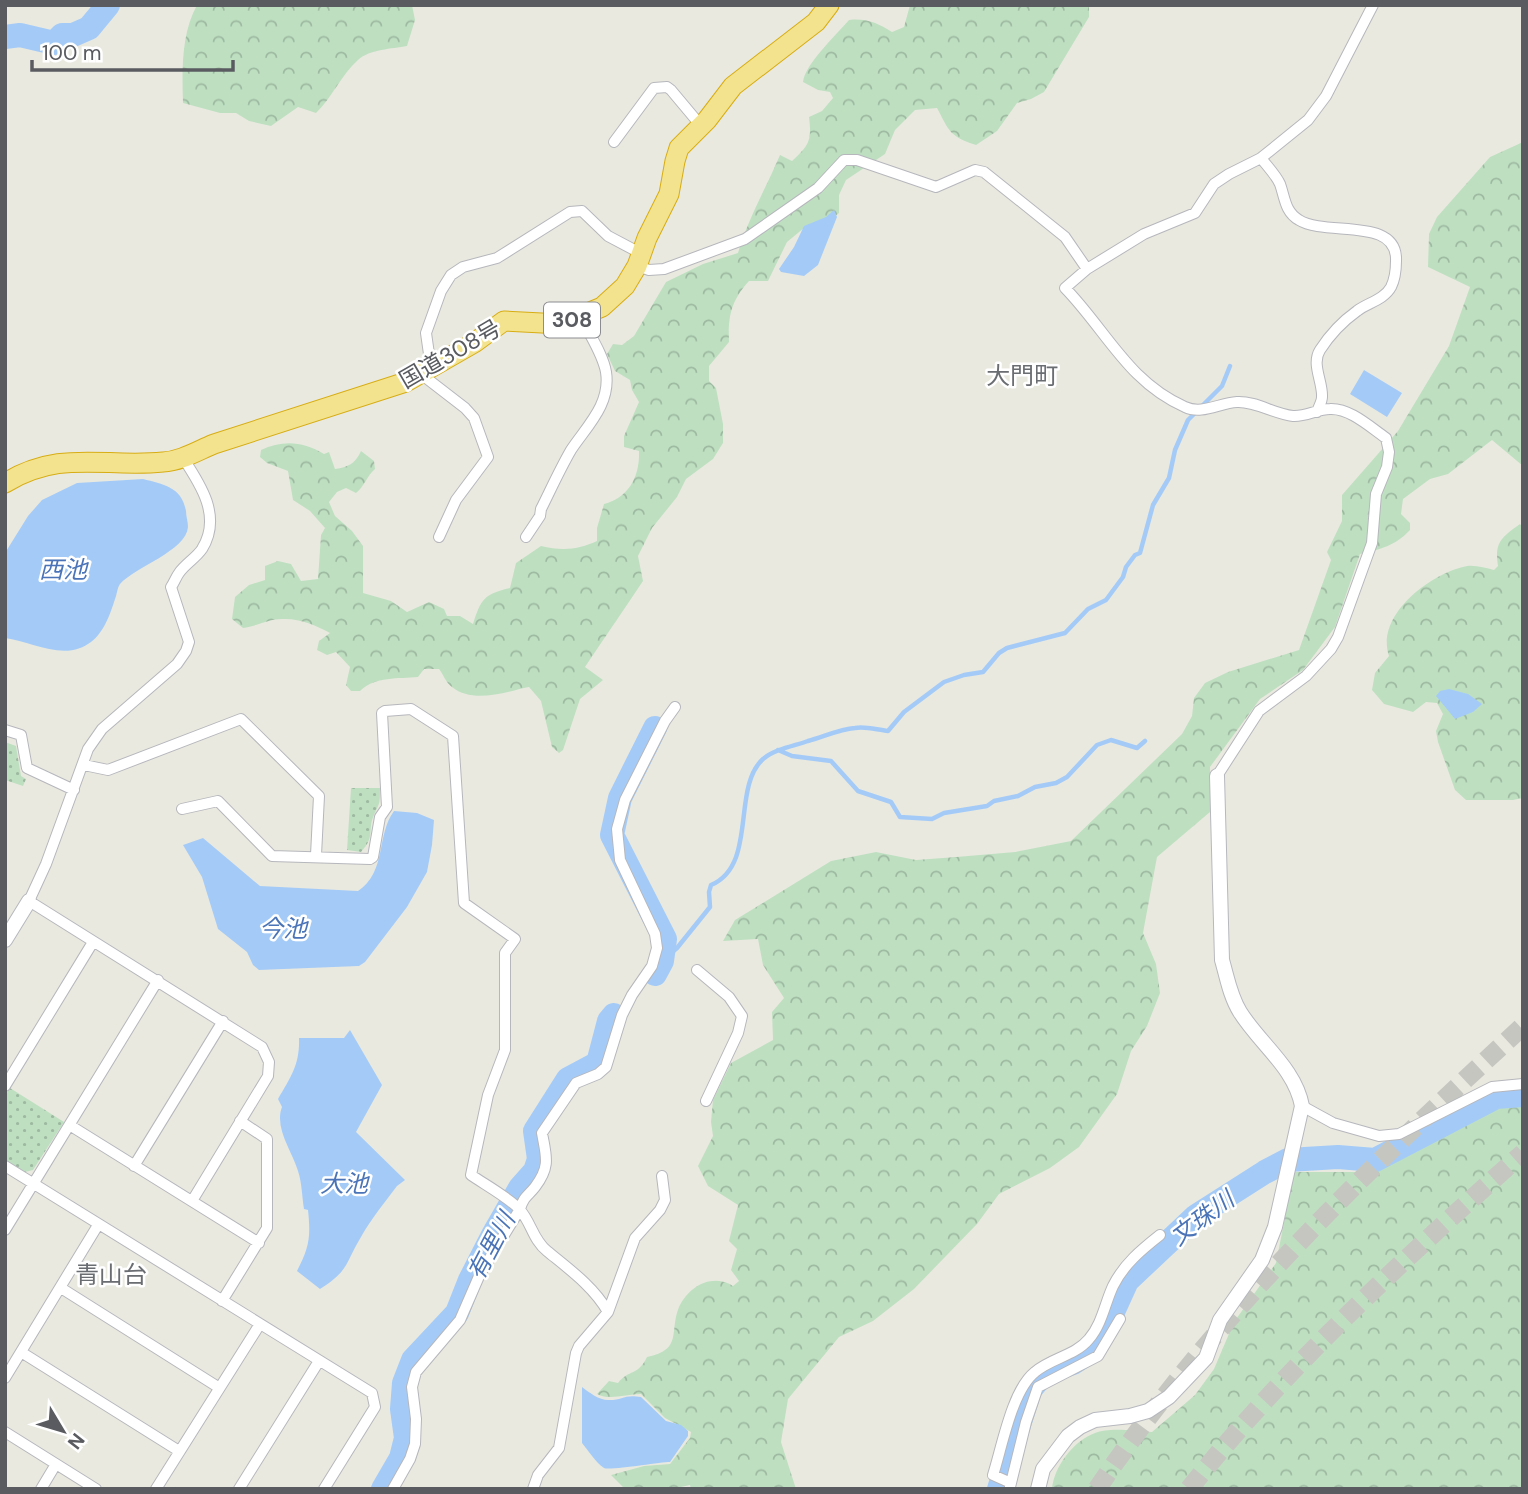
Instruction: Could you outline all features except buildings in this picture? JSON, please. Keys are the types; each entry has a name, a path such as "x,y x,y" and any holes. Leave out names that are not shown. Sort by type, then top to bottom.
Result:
{"highway":[{"name":"国道308号","path":"5,483 24,471 62,462 164,462 183,458 226,440 406,382 474,343 504,321 561,324 614,298 625,286 640,260 669,194 679,148 702,127 733,86 816,22 829,5"}],"street":[{"path":"1038,1489 1043,1469 1068,1436 1095,1420 1148,1411 1169,1397 1206,1358 1220,1320 1262,1260 1275,1227 1302,1107 1299,1089 1238,1009 1222,960 1217,776 1259,712 1306,676 1331,649 1348,614 1372,543 1376,494 1387,467 1389,452 1386,438 1340,410 1330,409 1293,416 1238,402 1197,411 1167,397 1131,370 1087,311 1065,288 1087,268 1144,234 1195,213 1214,184 1261,158 1308,120 1326,96 1373,5"},
{"path":"614,142 654,88 671,90 702,127"},
{"path":"1261,158 1279,183 1289,211 1300,221 1322,229 1338,228 1381,235 1390,239 1396,252 1395,273 1390,289 1376,301 1357,310 1318,353 1317,368 1322,397 1317,412"},
{"path":"439,537 456,500 488,457 474,418 426,371 426,333 441,291 451,275 463,267 497,258 544,230 563,215 582,211 649,270 664,269 745,239 818,188 844,160 873,164 936,187 975,170 984,172 1065,237 1087,268"},
{"path":"526,537 540,516 541,509 571,451 603,402 606,373 580,317"},
{"path":"5,940 29,901 46,864 88,749 102,729 177,664 186,651 189,642 171,587 179,572 202,550 212,526 208,503 199,482 183,458"},
{"path":"393,1489 415,1444 416,1419 412,1387 416,1372 460,1320 480,1273 520,1209 523,1197 534,1188 545,1170 548,1161 542,1133 576,1083 606,1068 622,1014 652,966 655,957 655,934 620,860 617,829 625,800 665,721 675,707"},
{"path":"182,809 218,801 272,856 316,855 370,859 373,857 380,817 387,807 382,713 411,709 453,736 464,903 515,939 505,953 505,1050 488,1095 471,1175 520,1209 536,1239 601,1299 608,1312"},
{"path":"84,765 108,771 241,719 319,796 316,855"},
{"path":"5,730 21,736 27,768 74,790"},
{"path":"29,901 262,1047 269,1062 268,1076 192,1201"},
{"path":"5,1086 93,942"},
{"path":"698,970 729,997 742,1016 738,1033 706,1101"},
{"path":"5,1230 158,980"},
{"path":"134,1166 223,1021"},
{"path":"1302,1107 1334,1123 1379,1136 1399,1134 1492,1087 1523,1084"},
{"path":"222,1301 267,1228 267,1139 240,1121"},
{"path":"71,1126 259,1243"},
{"path":"5,1166 372,1393 374,1407 324,1489"},
{"path":"533,1489 538,1475 559,1448 573,1362 579,1346 608,1312 635,1238 660,1210 665,1200 662,1175"},
{"path":"5,1378 97,1225"},
{"path":"1120,1319 1098,1356 1038,1387 1010,1486 993,1475 1021,1388 1033,1373 1052,1360 1076,1351 1090,1339 1126,1265 1160,1236"},
{"path":"61,1288 218,1387"},
{"path":"156,1489 260,1324"},
{"path":"21,1352 179,1451"},
{"path":"239,1489 319,1361"},
{"path":"5,1432 96,1489"},
{"path":"41,1489 56,1464"}],"green space":[{"path":"197,5 412,5 415,20 407,46 363,56 347,72 316,113 298,107 271,126 249,121 236,113 220,113 183,103 185,40"},
{"path":"910,5 1089,5 1089,17 1044,92 1017,103 997,131 976,145 951,132 937,108 915,110 895,130 885,154 846,180 839,195 839,213 816,232 804,228 787,242 768,281 749,281 743,288 732,309 729,342 709,366 709,381 716,388 723,424 723,443 713,459 686,479 677,497 652,528 638,556 643,581 585,667 603,680 580,699 563,750 559,753 552,747 541,701 529,687 500,694 470,695 450,685 439,669 424,669 418,677 380,681 360,691 351,691 346,685 350,667 336,652 327,655 317,650 319,641 330,633 313,625 288,619 277,619 243,628 232,619 235,597 249,585 265,580 265,566 278,561 291,564 301,581 318,579 321,535 325,528 310,511 293,500 288,471 267,463 260,457 261,450 285,443 300,444 324,454 329,452 335,469 351,464 361,451 374,461 375,469 359,491 356,493 346,488 337,492 329,502 335,516 352,531 363,546 363,593 391,601 407,612 429,602 444,609 447,616 460,616 473,624 478,609 489,595 510,588 516,563 541,546 569,549 597,541 597,528 604,504 620,497 631,485 639,460 639,451 624,447 624,436 639,402 630,380 615,371 607,354 613,344 622,345 634,336 666,282 703,264 738,253 780,155 792,161 802,151 808,142 809,117 822,111 833,98 830,92 818,90 803,82 809,67 822,50 849,20 872,22 892,32 904,27"},
{"path":"1523,142 1523,466 1492,440 1448,474 1430,479 1403,499 1401,514 1410,523 1410,530 1393,543 1360,554 1335,627 1303,670 1260,699 1210,767 1210,812 1157,857 1143,933 1156,964 1160,993 1147,1026 1131,1051 1117,1094 1079,1147 1050,1168 999,1194 977,1224 914,1289 873,1321 839,1337 788,1399 781,1442 796,1489 691,1489 690,1485 672,1489 625,1489 611,1475 644,1466 670,1464 690,1438 691,1432 665,1418 641,1394 613,1397 597,1394 609,1381 618,1383 637,1370 647,1357 666,1350 673,1338 679,1307 695,1288 709,1281 725,1282 733,1286 739,1281 731,1270 737,1249 729,1241 738,1205 708,1186 698,1166 713,1136 713,1100 731,1063 773,1040 772,1012 784,998 763,965 758,939 723,941 735,920 831,861 876,852 916,860 956,857 1015,852 1071,841 1182,734 1192,716 1194,698 1205,683 1228,672 1299,650 1331,560 1327,552 1342,521 1342,495 1398,431 1449,346 1470,287 1428,267 1429,234 1437,217 1490,157"},
{"path":"1520,524 1523,528 1523,798 1466,800 1455,790 1438,742 1436,731 1443,714 1437,703 1426,702 1413,712 1384,704 1372,690 1375,673 1389,656 1387,641 1390,626 1409,598 1438,577 1453,570 1470,566 1494,570 1498,566 1498,546 1508,533"},
{"path":"5,742 16,746 21,776 26,779 23,786 5,780"},
{"path":"351,788 380,788 370,837 361,852 347,850"},
{"path":"10,1088 64,1122 33,1170 25,1172 5,1160 5,1096"},
{"path":"1523,1101 1523,1489 1052,1489 1056,1472 1079,1442 1107,1430 1152,1432 1195,1395 1214,1369 1234,1322 1276,1263 1294,1172 1369,1172 1451,1127 1500,1104"}],"water":[{"path":"834,210 837,217 818,265 804,276 781,272 779,269 804,226 826,217"},
{"path":"1364,370 1402,393 1387,417 1350,394"},
{"name":"西池","path":"143,479 170,488 184,503 188,527 179,544 120,584 105,624 88,644 68,651 5,638 5,553 28,516 42,500 77,483"},
{"path":"1449,689 1468,694 1482,704 1473,712 1455,719 1436,696 1440,691"},
{"name":"今池","path":"394,811 417,813 434,820 427,872 407,907 365,962 359,966 259,970 253,965 247,952 218,929 202,877 183,845 203,838 260,886 358,891 373,874 388,821"},
{"name":"大池","path":"350,1030 382,1085 356,1132 405,1180 397,1186 365,1230 346,1266 320,1289 297,1271 308,1242 308,1210 304,1209 299,1176 282,1131 282,1107 278,1099 296,1063 299,1038 344,1038"},
{"path":"582,1387 606,1400 641,1397 666,1421 681,1425 688,1431 688,1436 670,1462 604,1468 582,1443"}],"waterway":[{"path":"5,37 20,35 54,43 62,35 73,35 89,28 108,5"},
{"path":"662,961 677,948 710,907 711,885 725,875 734,861 740,844 748,788 763,759 779,750 843,730 863,727 888,731 904,712 944,682 983,672 999,653 1007,648 1065,633 1088,609 1106,600 1123,577 1126,567 1135,555 1140,553 1153,505 1169,478 1175,450 1188,420 1222,386 1230,366"},
{"name":"有里川","path":"655,728 620,798 612,835 665,939 662,961 655,974"},
{"path":"778,750 792,756 831,761 858,791 891,802 900,817 932,819 944,813 987,806 994,801 1018,796 1035,787 1056,783 1067,777 1097,745 1111,740 1137,748 1145,741"},
{"name":"有里川","path":"383,1489 401,1458 406,1438 402,1409 404,1383 413,1360 457,1313 493,1235 520,1188 535,1171 539,1159 535,1131 568,1079 598,1063 609,1021 614,1015"},
{"name":"文珠川","path":"999,1489 1030,1390 1040,1378 1085,1355 1107,1325 1127,1281 1196,1216 1288,1160 1338,1157 1375,1160 1496,1097 1523,1095"}],"tunnel":[{"path":"1097,1489 1143,1425 1243,1303 1352,1189 1523,1026"},
{"path":"1189,1489 1266,1399 1307,1356 1435,1232 1523,1153"}],"district":[{"name":"大門町","path":"1022,375"},
{"name":"青山台","path":"111,1274"}]}
